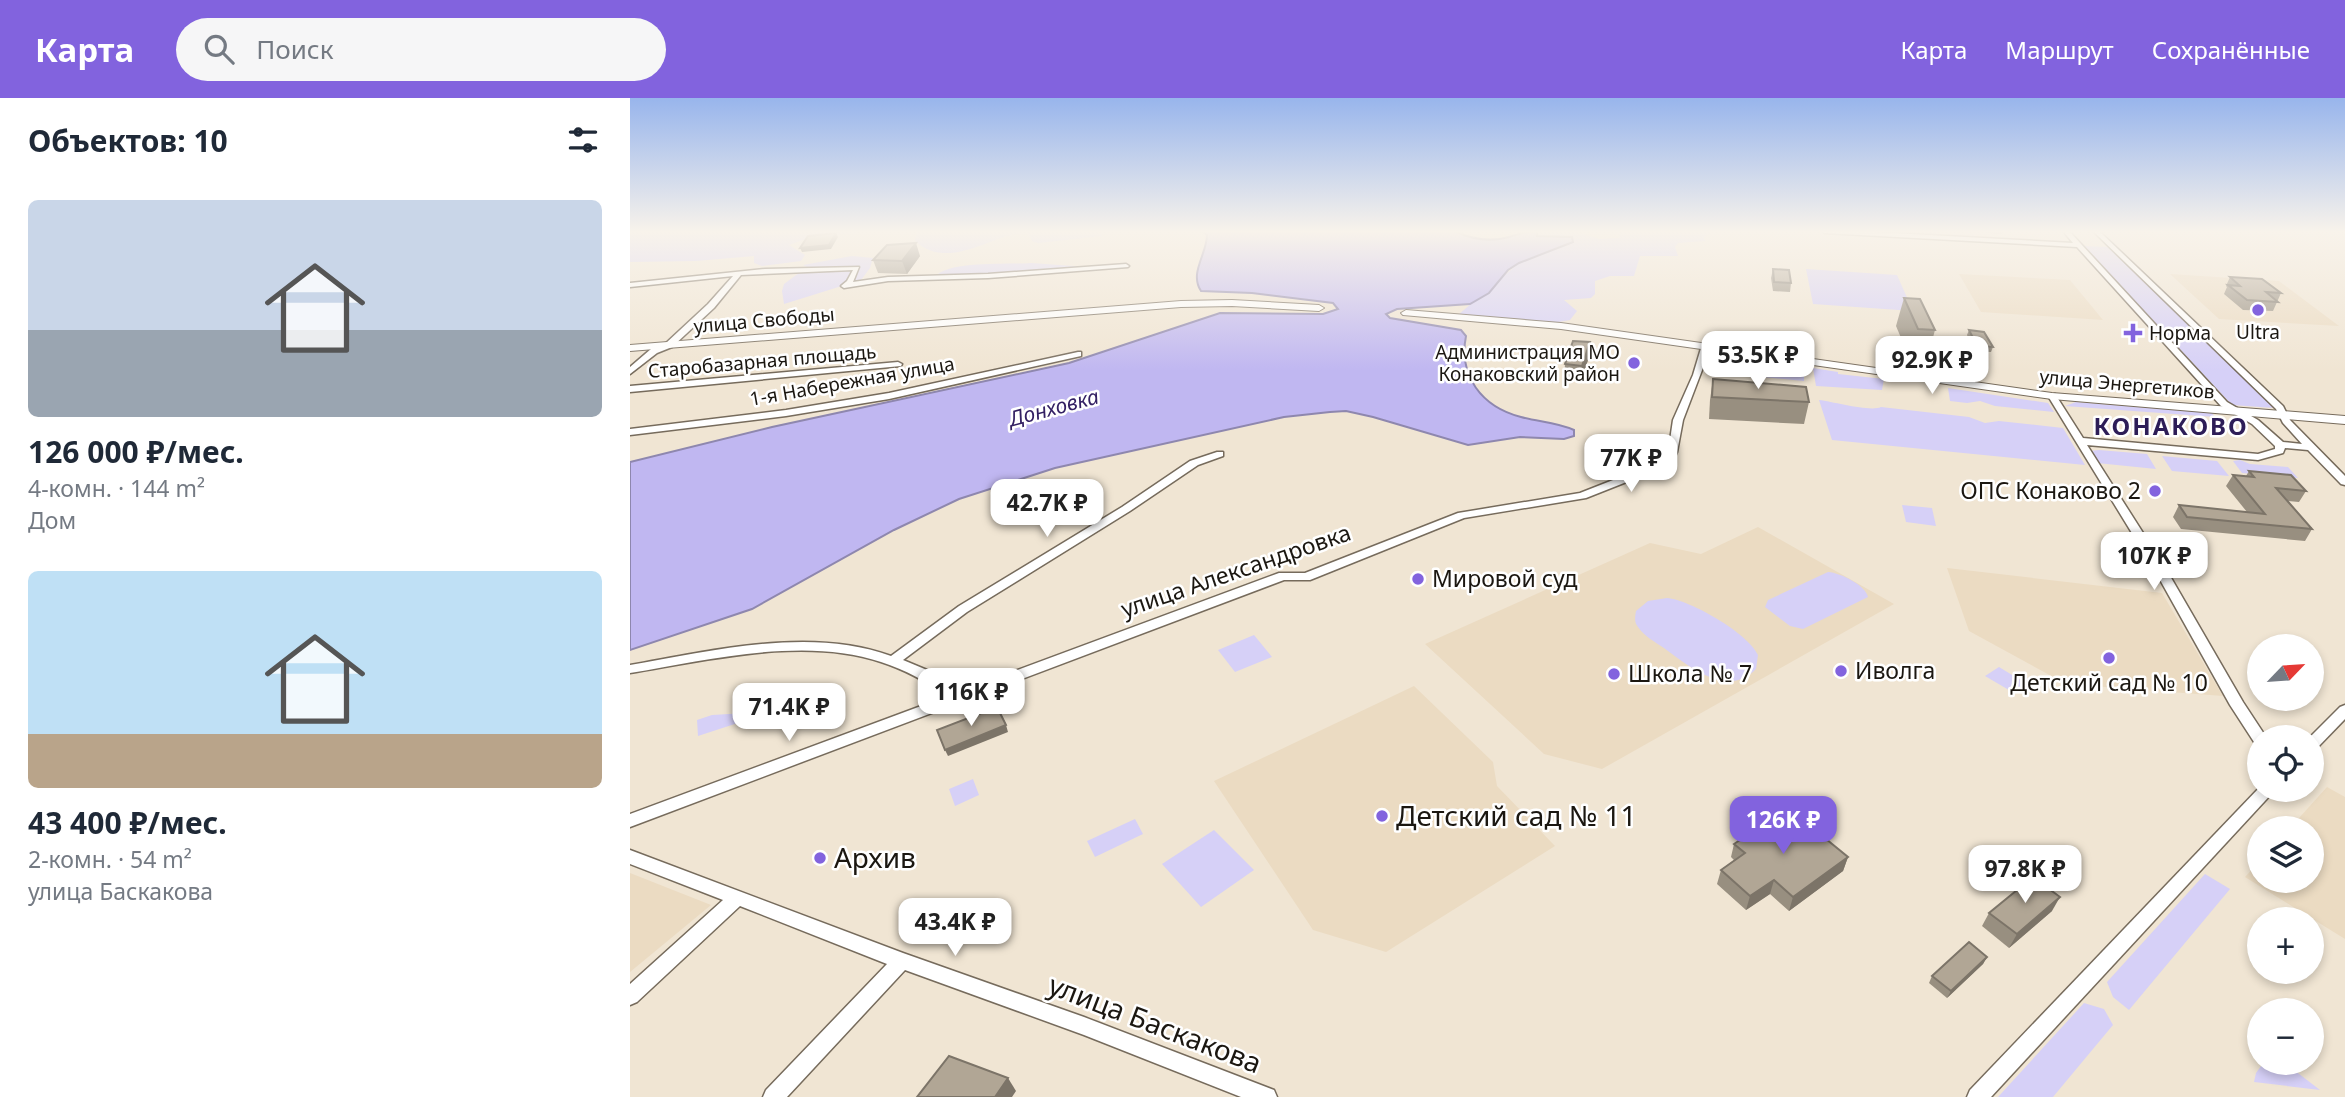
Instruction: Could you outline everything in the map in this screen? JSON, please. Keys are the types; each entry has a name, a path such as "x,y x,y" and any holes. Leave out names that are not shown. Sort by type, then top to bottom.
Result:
{"main road":[{"name":"улица Свободы","path":"630,348 1188,303 1319,308"},
{"name":"улица Энергетиков","path":"1406,313 1561,326 2052,396 2345,420"}],"street":[{"path":"630,285 698,278"},
{"path":"630,371 654,351 669,345 711,306 736,278"},
{"path":"852,278 844,286 888,279 934,278"},
{"path":"2108,278 2233,411 2255,422 2280,446 2311,447"},
{"path":"2144,278 2285,415 2287,421 2345,482"},
{"name":"улица Александровка","path":"630,821 1283,576 1306,577 1462,515 1582,496 1668,463 1674,454 1678,420 1699,374 1705,347"},
{"name":"1-я Набережная улица","path":"630,432 786,413 889,396 1078,354"},
{"name":"Старобазарная площадь","path":"630,389 898,364"},
{"path":"2052,396 2093,466 2156,562 2250,725"},
{"path":"2080,441 2259,457 2280,451 2280,446"},
{"path":"893,661 963,609 1126,509 1194,463 1220,454"},
{"path":"630,669 781,647 841,647 893,661 938,680 961,698"},
{"path":"2324,732 2345,710"},
{"path":"1977,1097 2256,802"},
{"name":"улица Баскакова","path":"630,857 1267,1097"},
{"path":"630,996 738,897"},
{"path":"773,1097 902,961"}],"shaded area":[{"path":"793,278 863,278 784,304 784,284"},
{"path":"1502,278 1605,278 1595,281 1595,294 1591,298 1564,300 1577,311 1570,320 1552,323 1458,315"},
{"path":"1808,278 1898,278 1913,311 1813,304"},
{"path":"1961,278 2070,280 2103,320 1981,312"},
{"path":"2113,278 2140,278 2274,408 2232,405"},
{"path":"2174,278 2279,281 2339,326 2219,319"},
{"path":"1716,356 1804,368 1804,381 1710,372"},
{"path":"1813,368 1838,374 1884,379 1882,390 1816,386"},
{"path":"1948,388 2048,403 2054,412 1995,406 1980,401 1950,401"},
{"path":"1819,400 1861,408 1881,407 1969,417 1985,423 1999,421 2063,428 2085,465 1832,440"},
{"path":"2076,402 2212,413 2215,417 2065,406"},
{"path":"2090,451 2147,454 2156,469 2097,463"},
{"path":"2162,456 2217,461 2229,476 2172,471"},
{"path":"2240,460 2250,464 2288,467 2298,478 2242,473 2233,461"},
{"path":"1902,505 1932,508 1936,526 1906,522"},
{"name":"Школа № 7","path":"1758,527 1894,604 1602,769 1544,754 1425,644 1650,543 1701,554"},
{"name":"Детский сад № 10","path":"1947,568 2162,593 2223,696 2066,684 1969,631"},
{"path":"1828,572 1852,580 1868,597 1803,629 1790,626 1765,607 1768,600"},
{"path":"1667,598 1703,611 1743,637 1758,655 1756,669 1733,681 1721,680 1696,670 1646,636 1636,623 1636,611 1648,601"},
{"path":"1254,635 1272,657 1235,672 1218,650"},
{"path":"1999,667 2027,684 2014,693 1985,676"},
{"name":"Детский сад № 11","path":"1414,686 1493,762 1497,786 1555,846 1386,952 1313,930 1214,781"},
{"path":"746,713 747,720 698,736 697,720 712,715"},
{"path":"973,779 979,795 955,806 949,789"},
{"path":"2327,787 2345,797 2345,939 2324,926 2324,907 2293,907 2271,893 2324,893 2324,816 2301,816 2313,802 2324,802 2324,790"},
{"path":"1135,819 1143,834 1095,857 1087,841"},
{"path":"1214,830 1254,870 1201,907 1162,864"},
{"path":"630,873 711,905 630,972"},
{"path":"2205,874 2230,889 2129,1010 2113,997 2107,982"},
{"path":"2084,1003 2104,1009 2113,1025 2053,1097 1998,1097"},
{"path":"2256,1075 2300,1075 2320,1090 2254,1082"}],"water":[{"name":"Донховка","path":"1197,278 1502,278 1489,293 1470,304 1397,309 1386,314 1390,318 1461,330 1466,336 1464,351 1470,377 1484,398 1507,412 1574,430 1574,436 1564,439 1520,437 1468,445 1346,411 1284,417 1055,468 959,499 894,530 752,609 630,650 630,462 772,427 1069,363 1220,313 1323,314 1338,309 1333,303 1252,293 1201,291"}],"building":[{"path":"1774,278 1790,278 1791,283 1774,282"},
{"path":"2231,278 2262,279 2281,293 2266,292 2278,302 2247,300 2228,285 2240,286"},
{"path":"1904,298 1920,299 1935,330 1918,329"},
{"path":"1969,330 1984,332 1993,347 1977,346"},
{"path":"1573,341 1590,342 1582,366 1565,364"},
{"path":"1713,379 1806,387 1809,402 1712,397"},
{"path":"2249,471 2291,475 2306,491 2276,488 2312,529 2187,517 2179,505 2265,514 2233,475 2254,477"},
{"path":"997,707 1006,725 945,750 937,730"},
{"path":"1788,808 1848,857 1793,897 1774,880 1750,896 1721,870 1745,853 1734,844"},
{"path":"2033,877 2060,897 2017,934 1989,913"},
{"path":"1969,942 1987,957 1951,991 1932,976"},
{"path":"949,1056 1008,1078 995,1097 917,1097"}],"place":[{"name":"Ultra","path":"2258,310"},
{"name":"Норма","path":"2133,333"},
{"name":"Администрация МО Конаковский район","path":"1634,363"},
{"name":"ОПС Конаково 2","path":"2155,491"},
{"name":"Мировой суд","path":"1418,579"},
{"name":"Детский сад № 10","path":"2109,658"},
{"name":"Иволга","path":"1841,671"},
{"name":"Школа № 7","path":"1614,674"},
{"name":"Детский сад № 11","path":"1382,816"},
{"name":"Архив","path":"820,858"}],"district":[{"name":"КОНАКОВО","path":"2171,427"}]}
